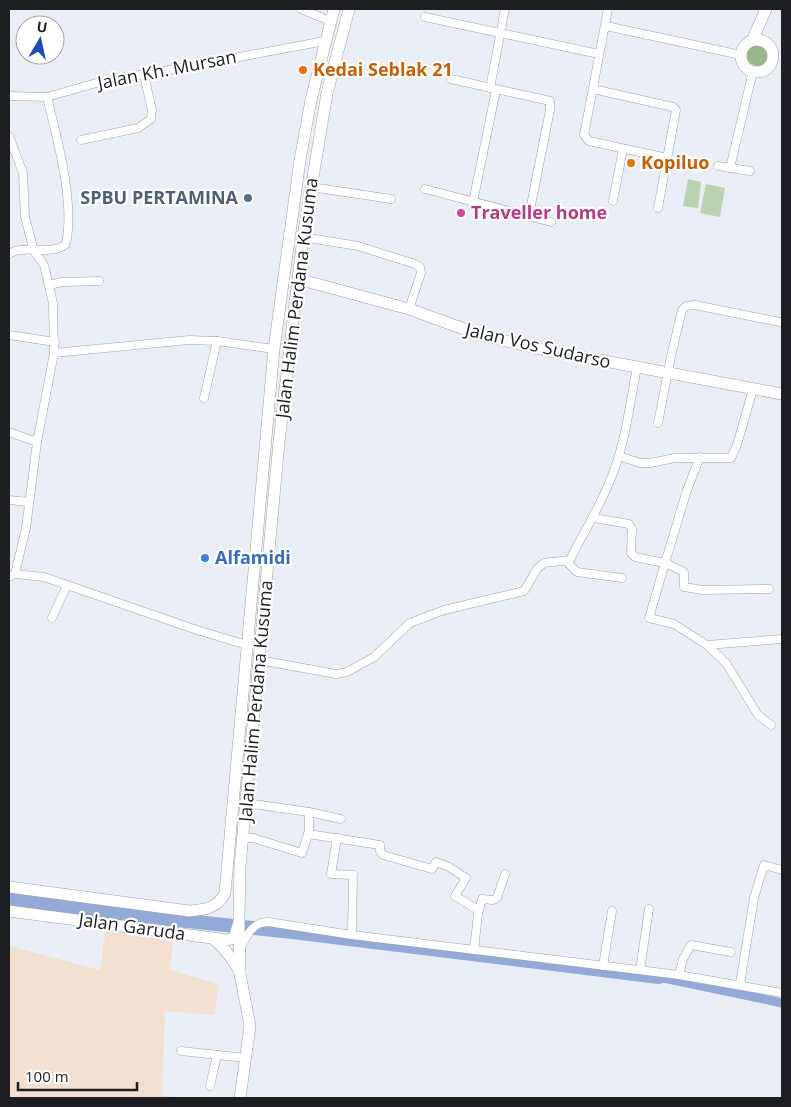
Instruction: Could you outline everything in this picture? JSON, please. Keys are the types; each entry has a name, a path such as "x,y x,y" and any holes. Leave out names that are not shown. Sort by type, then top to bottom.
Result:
{"main road":[{"name":"Jalan Halim Perdana Kusuma","path":"222,900 225,893 228,868 274,349 300,160 325,40 334,9"},
{"name":"Jalan Halim Perdana Kusuma","path":"240,1098 250,1026 240,974 243,838 279,442 303,237 311,187 327,94 349,9"},
{"path":"752,41 766,10"},
{"path":"766,10 769,46 773,60 770,66"},
{"path":"782,54 757,40 746,44 741,55 744,66 754,72 760,72 770,66 782,64"},
{"name":"Jalan Vos Sudarso","path":"298,279 409,309 478,334 535,348 782,394"},
{"path":"261,484 276,485"},
{"path":"255,550 270,550"},
{"name":"Jalan Garuda","path":"9,887 177,911 208,908 222,900"},
{"name":"Jalan Garuda","path":"9,911 227,940 234,938 241,926"},
{"path":"214,939 229,954 240,974"}],"street":[{"path":"301,9 330,21"},
{"path":"473,202 505,9"},
{"path":"608,9 585,131 586,138 589,141 667,158"},
{"path":"425,17 599,54"},
{"path":"606,26 741,55"},
{"name":"Jalan Kh. Mursan","path":"9,96 47,97 107,80 325,40"},
{"path":"730,168 754,72"},
{"path":"81,140 138,128 151,119 152,110 144,74"},
{"path":"451,79 550,101 550,110 529,215"},
{"path":"593,89 673,107 676,110 658,208"},
{"path":"9,254 20,250 34,251 61,248 66,244 68,238 67,196 47,97"},
{"path":"9,136 23,173 25,217 34,251 44,265 49,285 53,303 55,342 37,442 26,528 12,575 44,577 197,630 247,644"},
{"path":"613,201 623,149"},
{"path":"718,166 750,171"},
{"path":"311,187 391,198"},
{"path":"425,189 551,222"},
{"path":"303,237 358,246 416,264 420,267 421,273 409,309"},
{"path":"49,285 62,282 99,281"},
{"path":"658,423 682,310 686,306 695,305 780,322"},
{"path":"9,335 55,342"},
{"path":"54,353 182,340 217,341 274,349"},
{"path":"204,398 217,341"},
{"path":"259,660 336,674 347,672 374,657 410,623 444,610 524,591 537,569 544,563 566,562 570,560 594,518 619,456 637,367"},
{"path":"619,456 640,463 675,458 731,458 737,445 753,389"},
{"path":"9,432 37,442"},
{"path":"700,457 687,490 649,618 674,624 707,645 726,663 758,715 771,725"},
{"path":"9,500 29,502"},
{"path":"594,518 629,524 632,529 630,553 635,557 665,563 684,572 684,587 703,590 769,589"},
{"path":"566,562 577,572 622,578"},
{"path":"52,618 67,585"},
{"path":"707,645 782,639"},
{"path":"246,803 309,812 340,819"},
{"path":"243,838 253,838 302,853 308,834 309,812"},
{"path":"308,834 380,845 380,851 383,854 432,870 436,862 449,867 466,878 455,896 478,910"},
{"path":"337,838 331,874 353,875 352,934"},
{"path":"740,984 754,898 764,865 782,870"},
{"path":"474,950 478,910 482,899 493,900 497,898 505,874"},
{"path":"640,970 649,909"},
{"path":"603,966 612,910"},
{"path":"241,926 268,922 474,950 533,953 603,966 679,974 782,993"},
{"path":"679,974 683,959 691,945 731,952"},
{"path":"181,1051 246,1058"},
{"path":"210,1086 217,1055"}],"shaded area":[{"path":"106,929 173,942 170,970 219,984 214,1015 165,1011 162,1095 175,1098 9,1098 9,946 100,970"}],"green space":[{"path":"756,44 768,50 769,55 765,68 748,63 745,56 749,48"},
{"path":"688,179 701,182 698,208 683,206"},
{"path":"706,184 725,188 720,217 700,213"}],"waterway":[{"path":"9,899 100,912 292,932 659,977"},
{"path":"659,977 782,1003"}],"place":[{"name":"Kedai Seblak 21","path":"303,70"},
{"name":"Kopiluo","path":"631,163"},
{"name":"SPBU PERTAMINA","path":"248,198"},
{"name":"Traveller home","path":"461,213"},
{"name":"Alfamidi","path":"205,558"}]}
